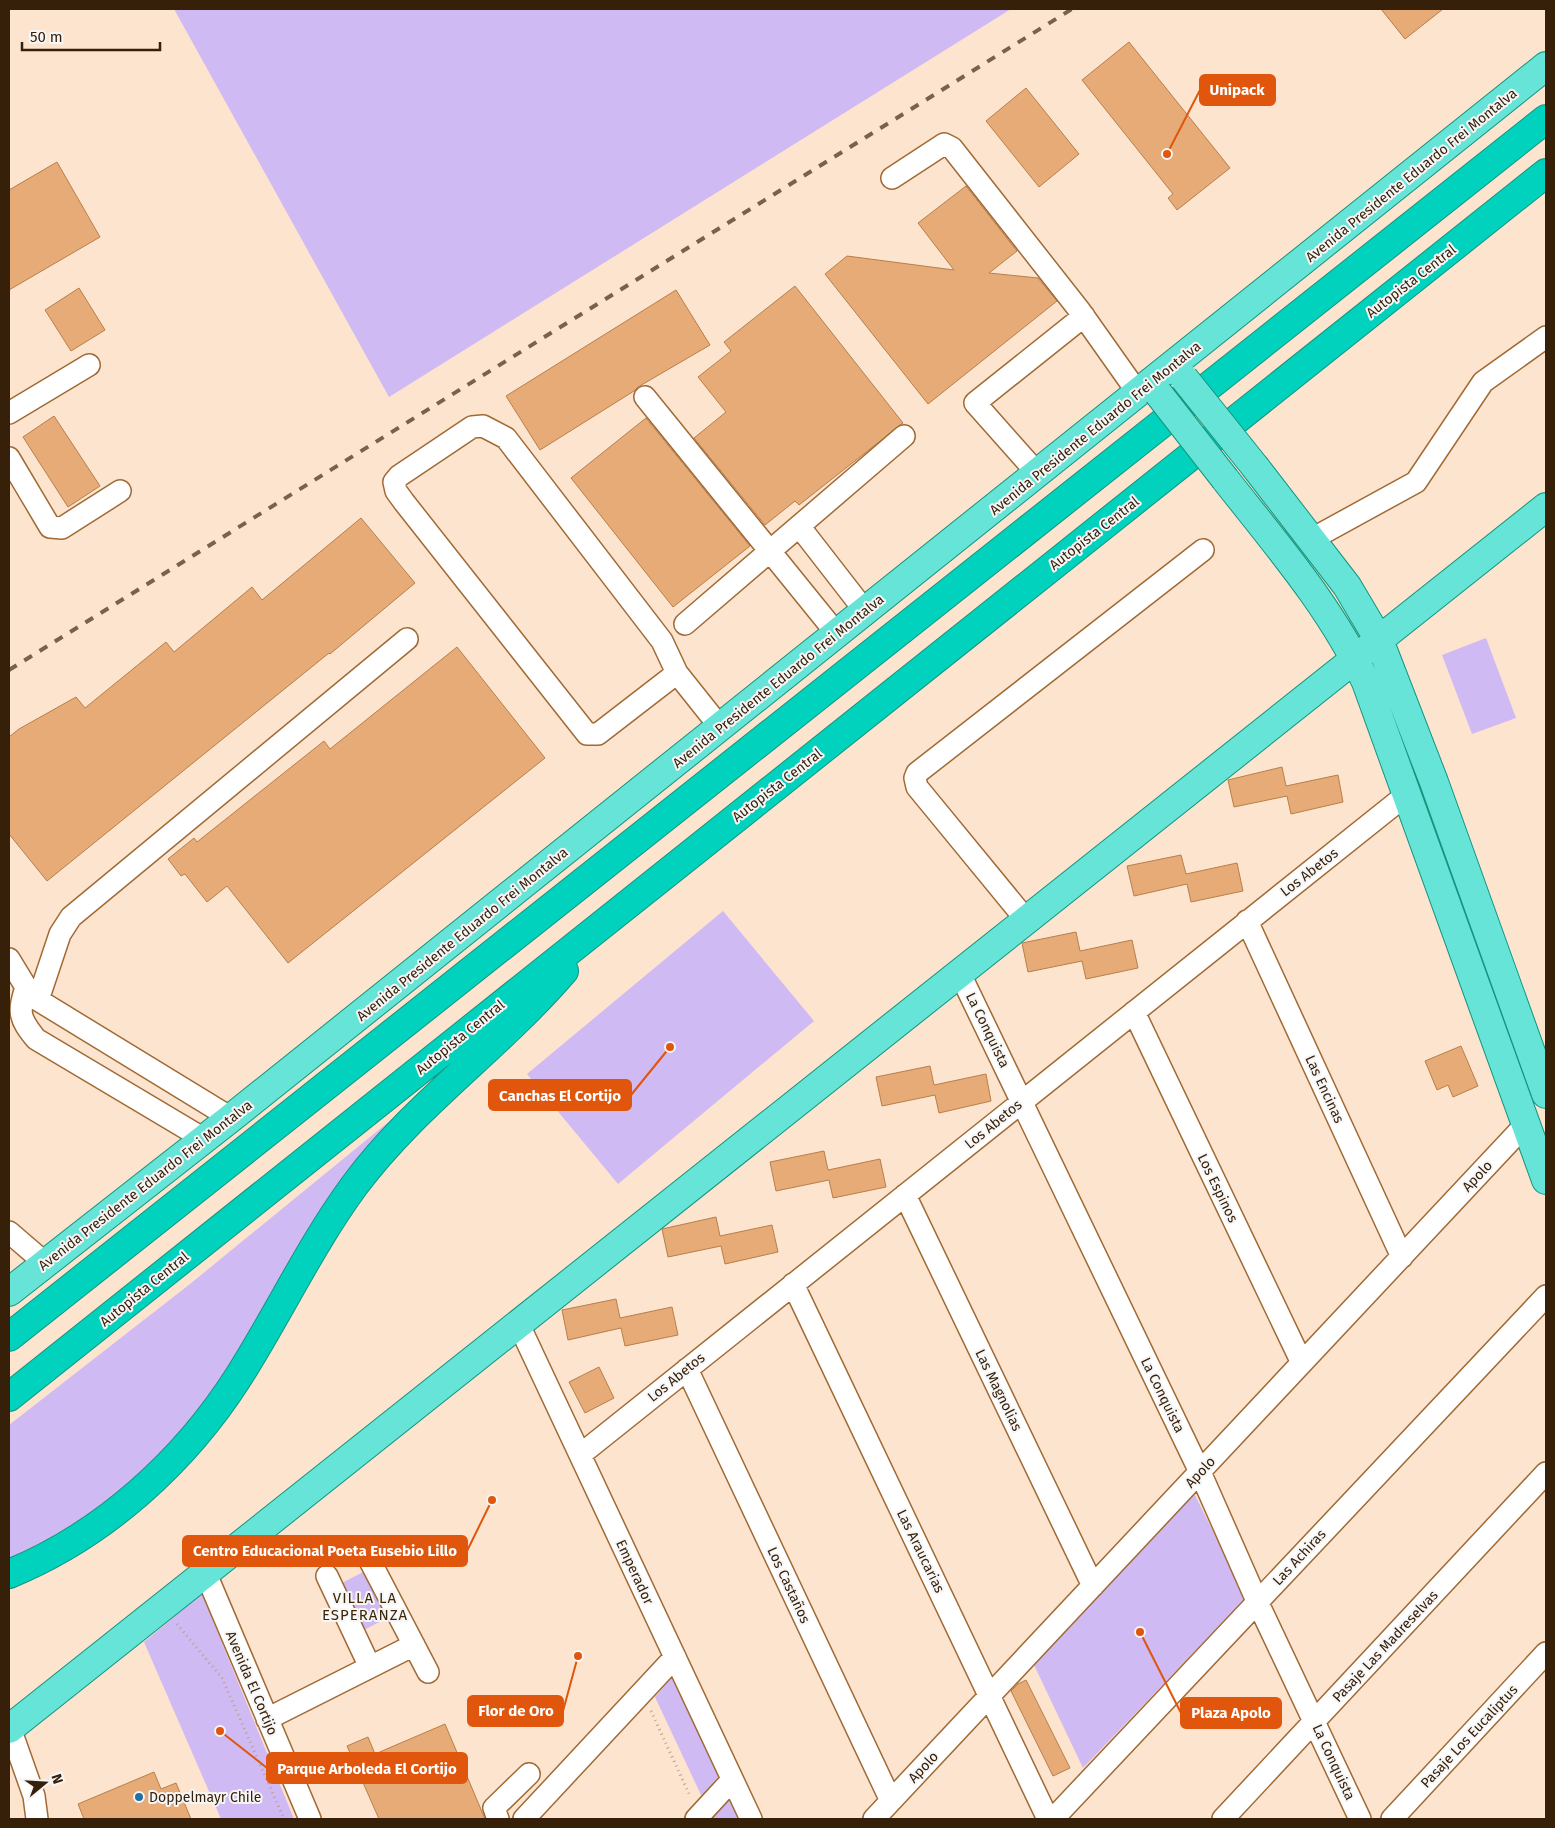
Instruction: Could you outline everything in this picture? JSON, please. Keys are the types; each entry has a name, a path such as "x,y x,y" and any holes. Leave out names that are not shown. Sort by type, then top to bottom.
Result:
{"highway":[{"path":"9,1337 1546,119"},
{"name":"Autopista Central","path":"9,1397 1546,173"},
{"path":"9,1574 44,1558 103,1521 130,1500 193,1440 240,1375 311,1252 354,1186 426,1105 532,1006 609,918"}],"main road":[{"name":"Avenida Presidente Eduardo Frei Montalva","path":"9,1292 231,1118 1038,474 1148,390 1179,371 1546,66"},
{"path":"1179,371 1312,539 1361,607 1379,640 1434,782 1546,1094"},
{"path":"1148,390 1225,479 1299,574 1330,617 1355,659 1366,682 1546,1180"},
{"path":"9,1728 206,1574 1546,507"},
{"path":"1492,1030 1518,1019"}],"street":[{"path":"892,178 944,144 952,148 1084,316 1148,390"},
{"path":"1038,474 975,403 1084,316"},
{"path":"1312,539 1416,482 1483,382 1546,337"},
{"path":"9,413 88,365"},
{"path":"645,397 837,634"},
{"path":"677,673 598,734 588,734 404,502 396,491 394,482 399,476 472,427 483,426 494,430 506,438 662,641 677,673 720,727"},
{"path":"684,624 904,436"},
{"path":"9,458 50,527 57,529 120,491"},
{"path":"799,526 865,611"},
{"path":"1027,921 917,786 915,778 917,773 1203,550"},
{"path":"204,1139 36,1038 24,1024 20,1007 32,994 60,934 71,917 407,639"},
{"name":"Los Abetos","path":"580,1454 1406,795"},
{"name":"Las Encinas","path":"1247,921 1402,1257"},
{"path":"9,959 32,994 231,1118"},
{"name":"La Conquista","path":"960,974 1200,1472 1257,1601 1360,1819"},
{"name":"Los Espinos","path":"1134,1012 1302,1363"},
{"name":"Apolo","path":"874,1819 1526,1124"},
{"name":"Las Magnolias","path":"904,1195 1093,1586"},
{"path":"9,1232 45,1263"},
{"name":"Las Araucarias","path":"793,1284 1048,1819"},
{"name":"Las Achiras","path":"1053,1819 1546,1296"},
{"name":"Emperador","path":"519,1325 751,1819"},
{"name":"Los Castaños","path":"687,1369 892,1800"},
{"name":"Pasaje Las Madreselvas","path":"1223,1819 1546,1473"},
{"path":"370,1561 428,1672"},
{"name":"Avenida El Cortijo","path":"206,1574 310,1819"},
{"path":"327,1576 370,1667"},
{"path":"267,1719 414,1645"},
{"name":"Pasaje Los Eucaliptus","path":"1392,1819 1546,1653"},
{"path":"524,1819 675,1657"},
{"path":"9,1728 34,1796 37,1819"},
{"path":"498,1819 494,1808 529,1774"},
{"path":"698,1817 732,1780"}],"path":[{"path":"164,1606 222,1678 284,1819"},
{"path":"642,1692 698,1817"}],"shaded area":[{"path":"174,9 1011,9 389,397"},
{"path":"1486,638 1516,718 1472,734 1442,655"},
{"path":"723,911 814,1021 618,1184 527,1074"},
{"path":"397,1115 354,1168 219,1386 183,1432 140,1476 99,1509 9,1559 9,1425 190,1284"},
{"path":"1194,1493 1246,1598 1083,1768 1034,1665"},
{"path":"365,1571 389,1617 362,1631 338,1585"},
{"path":"202,1594 294,1819 221,1819 144,1642"},
{"path":"674,1675 721,1776 702,1797 655,1697"},
{"path":"731,1796 741,1819 712,1819 711,1818"}],"building":[{"path":"1381,9 1443,9 1405,39"},
{"path":"1129,42 1230,168 1177,210 1168,198 1173,194 1082,80"},
{"path":"1026,88 1079,154 1039,187 986,121"},
{"path":"57,162 100,237 9,290 9,190"},
{"path":"966,186 1017,251 989,273 1038,278 1057,301 928,404 825,274 847,256 954,270 918,223"},
{"path":"795,286 903,423 799,505 795,501 765,525 694,438 726,412 698,377 731,351 724,342"},
{"path":"79,288 105,330 71,351 45,310"},
{"path":"676,290 710,345 638,387 540,450 506,396"},
{"path":"54,416 100,486 68,507 23,437"},
{"path":"646,418 750,546 673,607 571,478"},
{"path":"361,518 415,583 330,654 47,881 9,834 9,737 19,729 76,697 85,708 166,642 174,652 252,587 262,600"},
{"path":"457,647 545,758 288,963 227,886 207,902 185,874 181,876 168,859 194,838 197,842 324,741 330,749"},
{"path":"1282,767 1286,786 1338,775 1343,802 1291,814 1287,796 1234,807 1228,780"},
{"path":"1181,855 1186,874 1237,863 1243,891 1191,902 1187,884 1134,896 1127,866"},
{"path":"1076,932 1080,951 1132,940 1138,968 1086,979 1082,961 1028,972 1022,943"},
{"path":"1461,1046 1478,1086 1453,1097 1448,1085 1437,1090 1425,1061"},
{"path":"930,1066 934,1085 986,1074 991,1101 939,1113 935,1095 882,1106 876,1077"},
{"path":"824,1151 828,1170 880,1159 886,1187 833,1198 829,1180 776,1191 770,1162"},
{"path":"716,1217 720,1236 772,1225 778,1252 725,1264 721,1246 668,1257 662,1229"},
{"path":"616,1299 620,1318 672,1307 678,1335 625,1346 621,1328 568,1340 562,1310"},
{"path":"599,1367 614,1398 585,1413 569,1382"},
{"path":"1026,1680 1070,1768 1053,1776 1011,1691 1018,1684"},
{"path":"445,1724 485,1819 379,1819 347,1746 368,1737 375,1754"},
{"name":"Doppelmayr Chile","path":"154,1772 161,1789 176,1783 191,1819 84,1819 78,1804"}],"railway":[{"path":"9,670 1072,9"}],"place":[{"name":"Unipack","path":"1167,154"},
{"name":"Canchas El Cortijo","path":"670,1047"},
{"name":"Centro Educacional Poeta Eusebio Lillo","path":"492,1500"},
{"name":"Plaza Apolo","path":"1140,1632"},
{"name":"Flor de Oro","path":"578,1656"},
{"name":"Parque Arboleda El Cortijo","path":"220,1731"},
{"name":"Doppelmayr Chile","path":"139,1797"}],"district":[{"name":"VILLA LA ESPERANZA","path":"365,1606"}]}
